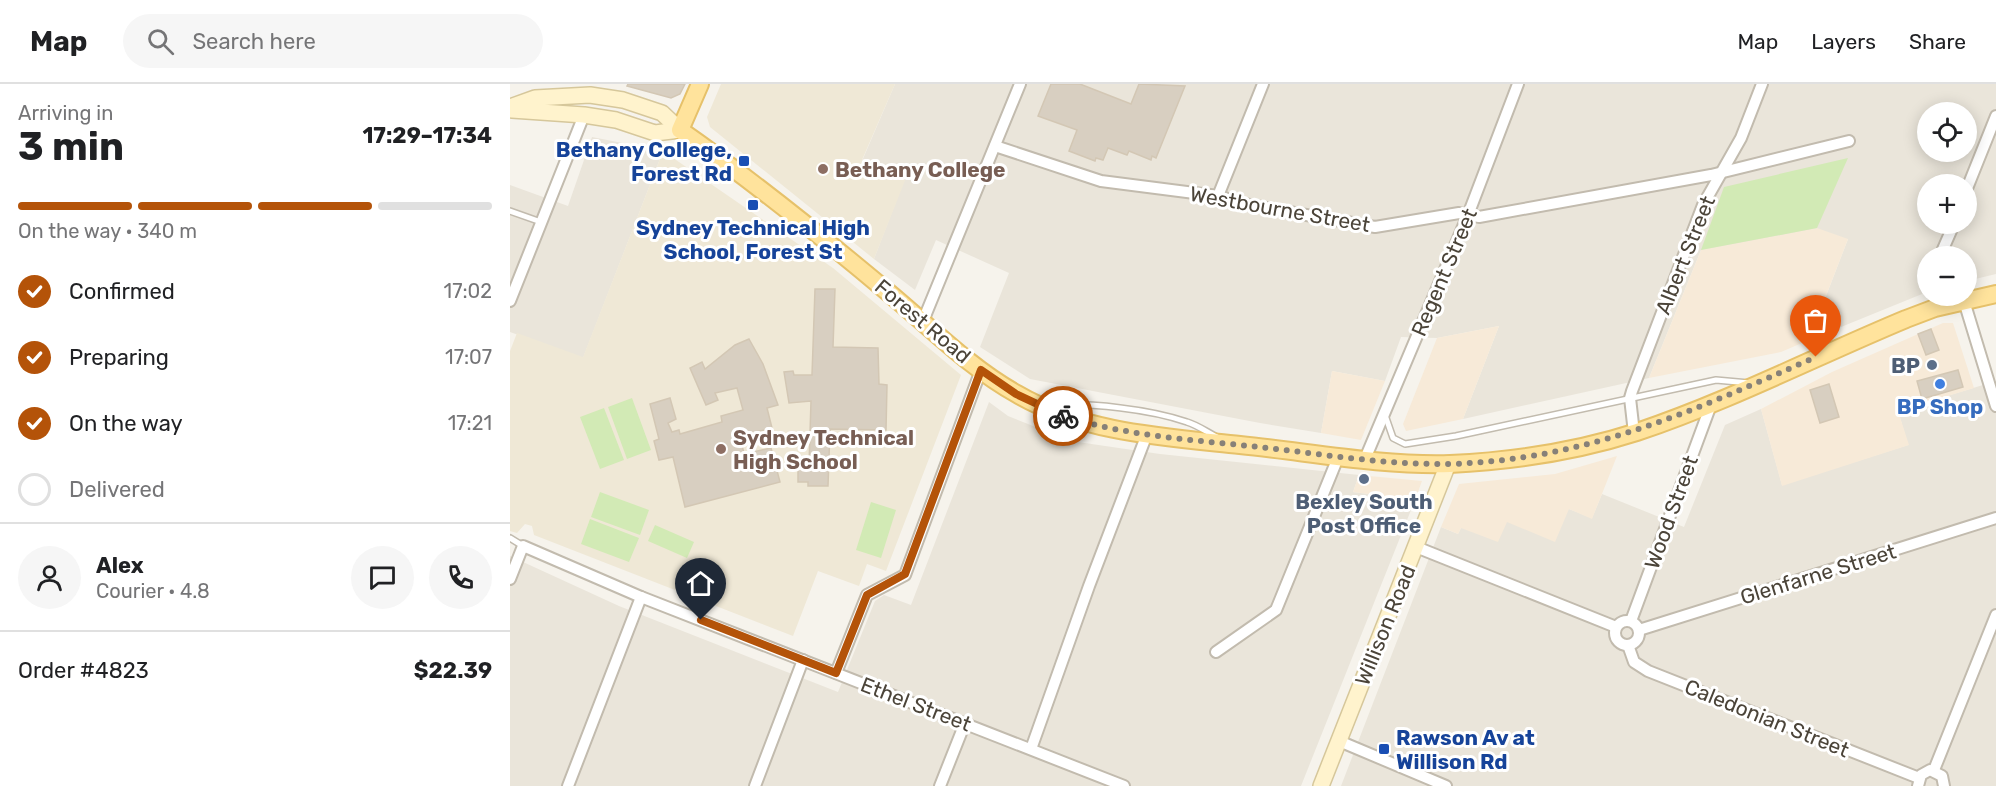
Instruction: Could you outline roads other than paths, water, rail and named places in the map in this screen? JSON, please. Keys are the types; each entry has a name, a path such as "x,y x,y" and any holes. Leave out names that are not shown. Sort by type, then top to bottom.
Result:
{"main road":[{"path":"680,130 700,84"},
{"name":"Forest Road","path":"510,109 535,98 590,95 623,100 662,113 680,130 792,214 981,370 1038,405 1077,421 1148,434 1365,459 1448,464 1556,452 1634,432 1712,402 1925,306"},
{"name":"Forest Road","path":"510,109 616,120 655,133 680,130"},
{"name":"Forest Road","path":"1977,298 1996,294"},
{"name":"Willison Road","path":"1321,786 1448,464"}],"street":[{"path":"923,321 1020,84"},
{"path":"1218,196 1263,84"},
{"name":"Regent Street","path":"1365,459 1468,215 1518,84"},
{"name":"Albert Street","path":"1634,432 1630,398 1703,205 1741,138 1762,84"},
{"path":"510,301 584,115"},
{"path":"1973,174 1996,116"},
{"name":"Westbourne Street","path":"995,146 1101,181 1218,196 1244,204 1375,227 1459,213 1479,217 1720,172 1849,141"},
{"path":"1966,306 1996,406"},
{"path":"836,673 867,595 905,574 981,370"},
{"name":"Wood Street","path":"1631,621 1712,402"},
{"path":"1031,749 1089,586 1148,434"},
{"path":"1216,652 1276,610 1339,455"},
{"name":"Glenfarne Street","path":"1639,630 1996,518"},
{"path":"510,579 523,546"},
{"name":"Ethel Street","path":"523,546 641,597 1124,786"},
{"path":"1416,548 1616,627"},
{"path":"568,786 641,597"},
{"path":"1934,770 1996,615"},
{"path":"1622,621 1631,621 1639,630 1635,642 1628,645 1617,640 1616,627 1622,621"},
{"name":"Caledonian Street","path":"1628,645 1634,662 1648,671 1918,782"},
{"path":"755,786 803,660"},
{"path":"940,786 965,723"},
{"path":"1339,741 1446,786"},
{"path":"1918,782 1923,772 1934,770 1942,776 1944,786"}],"lane":[{"path":"510,211 541,222"},
{"path":"1385,414 1393,438 1399,443 1456,436 1716,380 1757,383"},
{"path":"1038,405 1085,403 1160,416 1188,422 1229,444"},
{"name":"Ethel Street","path":"510,538 523,546"}],"place":[{"name":"Bethany College, Forest Rd","path":"744,161"},
{"name":"Bethany College","path":"823,169"},
{"name":"Sydney Technical High School, Forest St","path":"753,205"},
{"name":"BP","path":"1932,365"},
{"name":"BP Shop","path":"1940,384"},
{"name":"Sydney Technical High School","path":"721,449"},
{"name":"Bexley South Post Office","path":"1364,479"},
{"name":"Rawson Av at Willison Rd","path":"1384,749"}]}
